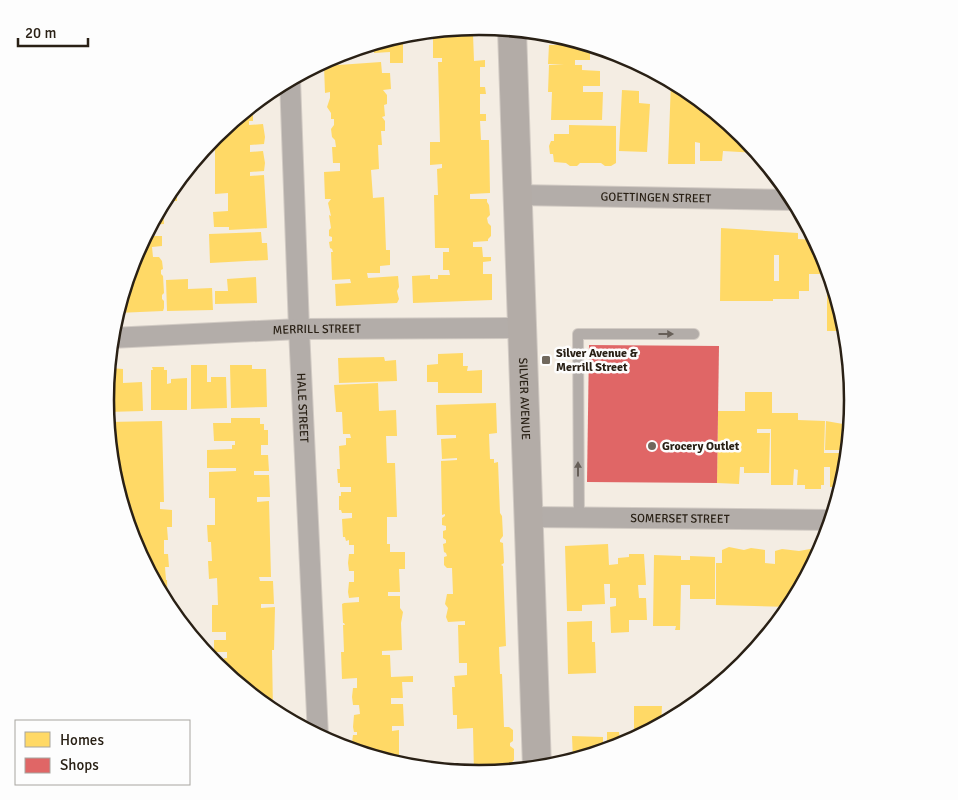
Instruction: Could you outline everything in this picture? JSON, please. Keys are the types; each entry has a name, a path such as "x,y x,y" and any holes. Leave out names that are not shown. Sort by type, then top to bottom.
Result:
{"main road":[{"name":"SILVER AVENUE","path":"512,37 537,760"}],"street":[{"name":"HALE STREET","path":"290,88 318,727"},
{"name":"GOETTINGEN STREET","path":"518,195 784,200"},
{"name":"MERRILL STREET","path":"120,338 300,329 523,328"},
{"name":"SOMERSET STREET","path":"529,517 824,520"}],"lane":[{"path":"579,518 578,334 694,334"}],"building: Homes":[{"path":"473,35 474,61 485,60 485,67 480,67 480,87 485,87 486,94 480,94 480,114 486,114 486,121 480,121 481,140 489,140 490,193 470,194 470,199 487,199 489,205 490,215 487,218 491,226 491,236 488,241 473,242 473,247 482,247 483,257 491,257 491,261 483,262 483,274 492,274 492,300 413,303 412,276 430,275 430,279 438,279 438,275 450,275 449,270 443,270 443,252 449,252 449,248 435,248 434,195 438,195 437,169 442,168 442,164 430,165 430,142 440,142 438,62 442,62 442,58 433,58 433,38"},
{"path":"403,43 403,63 390,63 390,52 374,53 374,50"},
{"path":"549,45 560,45 590,52 590,60 575,60 575,65 582,65 582,70 600,71 600,86 583,86 583,92 603,92 602,120 551,120 552,92 548,92 549,65 564,64 548,64"},
{"path":"381,62 382,73 390,73 391,89 383,90 387,95 387,104 384,105 385,116 382,117 385,121 385,131 381,131 382,145 378,145 379,169 371,170 373,198 384,197 386,250 390,250 390,265 380,266 380,273 367,273 368,278 398,276 399,287 397,291 399,299 397,303 336,306 335,284 351,283 350,279 332,280 331,252 333,252 329,242 332,241 332,237 329,236 331,228 329,215 331,216 328,203 331,199 325,199 324,172 340,171 340,163 333,163 332,147 336,147 331,129 334,125 334,119 331,119 331,113 327,107 330,92 325,93 324,70 334,65"},
{"path":"622,90 639,91 639,103 650,104 647,152 619,151"},
{"path":"671,90 701,110 747,152 723,151 722,161 700,161 700,143 695,142 695,164 668,164"},
{"path":"253,113 253,121 249,121 249,125 263,124 265,137 264,144 250,145 250,152 263,151 265,163 264,171 250,172 250,176 264,175 267,228 229,230 229,227 214,227 213,212 228,211 228,193 215,194 215,148"},
{"path":"569,125 616,126 616,163 611,166 605,166 601,163 580,163 577,166 570,166 566,163 554,162 553,154 550,154 549,146 551,141 554,141 554,134 569,134"},
{"path":"164,216 164,224 159,224"},
{"path":"721,228 798,233 798,239 806,239 821,274 809,274 809,291 799,291 799,299 773,299 773,301 720,301","holes":["774,255 779,255 779,281 774,281"]},
{"path":"261,232 262,243 267,243 268,260 210,263 209,234"},
{"path":"154,236 162,236 162,246 152,247 153,257 159,257 162,261 163,311 125,313 133,283"},
{"path":"256,277 257,303 215,304 215,291 228,291 227,279"},
{"path":"188,279 188,289 212,288 213,310 167,311 166,280"},
{"path":"827,290 837,331 827,331"},
{"path":"463,353 463,366 468,366 467,371 482,370 482,393 438,393 438,382 427,382 427,365 438,364 438,354"},
{"path":"384,357 385,361 396,360 397,381 339,383 338,358"},
{"path":"191,365 207,365 207,382 211,382 211,377 226,377 227,408 191,409"},
{"path":"230,365 252,365 252,369 266,369 267,407 231,408"},
{"path":"152,367 164,367 164,370 167,370 167,384 171,383 171,379 187,378 187,410 151,410"},
{"path":"116,368 123,369 123,383 142,382 143,411 114,412"},
{"path":"378,383 379,411 396,410 397,436 386,436 387,463 395,463 397,517 387,517 387,544 390,544 390,552 405,552 405,569 399,569 400,592 388,592 388,596 400,596 400,608 403,612 401,623 402,650 382,651 382,655 390,655 391,677 413,676 413,682 402,682 403,698 391,698 391,704 403,704 404,726 392,726 392,731 399,730 399,756 352,742 353,735 357,735 353,727 354,715 360,714 359,705 353,705 352,697 353,688 357,688 357,678 342,679 341,652 344,652 343,625 345,625 343,623 342,604 359,602 359,597 349,598 349,582 354,582 354,571 349,571 348,563 349,554 354,554 354,545 349,545 349,540 346,541 345,537 343,537 342,519 352,518 352,513 342,513 339,510 339,496 341,496 341,492 351,492 351,487 340,487 337,469 340,469 339,446 346,445 346,438 351,438 350,434 343,434 342,412 336,412 334,385"},
{"path":"745,392 772,392 772,413 798,413 798,420 825,421 824,453 840,453 834,487 830,487 830,467 824,467 824,485 821,485 821,489 805,489 805,485 797,485 798,470 794,469 793,485 771,485 771,429 757,429 757,433 770,433 769,473 744,473 744,467 740,467 739,484 717,483 718,411 745,411"},
{"path":"496,403 497,433 489,434 490,459 494,459 494,463 498,462 500,513 502,516 503,536 500,542 503,543 504,563 501,565 503,566 506,646 499,647 504,727 509,727 513,730 513,741 510,743 510,746 514,749 514,760 511,763 474,765 473,728 457,729 457,715 453,715 452,687 455,687 454,676 467,675 467,663 459,663 458,625 465,625 465,621 448,622 446,617 448,608 445,604 447,594 453,594 452,568 447,568 444,565 444,557 447,556 444,552 443,544 446,543 446,540 443,538 443,531 446,530 446,526 442,525 442,518 445,514 442,515 441,461 457,460 457,458 442,459 441,439 456,438 456,435 437,435 436,405"},
{"path":"231,418 260,418 260,424 264,424 264,430 268,430 268,445 261,445 261,455 268,455 269,471 254,471 254,475 269,475 270,497 257,497 257,502 269,501 271,577 259,577 260,581 273,581 274,604 261,604 261,608 275,607 274,650 272,650 273,701 257,690 224,661 224,658 227,658 227,652 214,651 214,640 226,640 226,632 212,632 212,605 218,605 217,578 209,579 208,561 212,561 211,542 208,542 207,525 215,525 215,498 209,498 209,472 236,471 236,468 207,468 207,450 232,449 235,441 214,441 213,423 231,423"},
{"path":"162,421 164,502 160,502 160,509 172,510 172,527 167,527 168,540 164,540 164,554 168,554 169,567 165,567 167,589 152,561 133,517 121,471 115,422"},
{"path":"826,421 843,424 841,450 825,450"},
{"path":"608,544 609,565 618,564 618,558 629,557 629,554 644,554 646,585 638,585 639,598 646,598 647,620 629,620 629,632 611,633 610,607 616,606 616,598 610,598 610,584 604,584 605,604 582,605 582,611 567,611 565,546"},
{"path":"729,547 744,550 751,548 765,550 765,563 775,564 775,551 782,549 799,551 812,549 779,607 716,605 716,563 722,563 722,550"},
{"path":"654,555 681,556 681,560 690,560 690,556 715,557 715,599 690,599 690,585 681,585 680,630 675,630 676,626 653,626"},
{"path":"592,621 592,642 595,642 596,673 568,674 567,622"},
{"path":"634,706 662,706 661,716 634,730"},
{"path":"607,732 619,732 620,737 607,742"},
{"path":"572,736 603,737 603,742 605,742 573,753"}],"building: Shops":[{"name":"Grocery Outlet","path":"589,345 719,346 717,483 587,482"}],"place":[{"name":"Silver Avenue & Merrill Street","path":"546,360"},
{"name":"Grocery Outlet","path":"652,446"}]}
